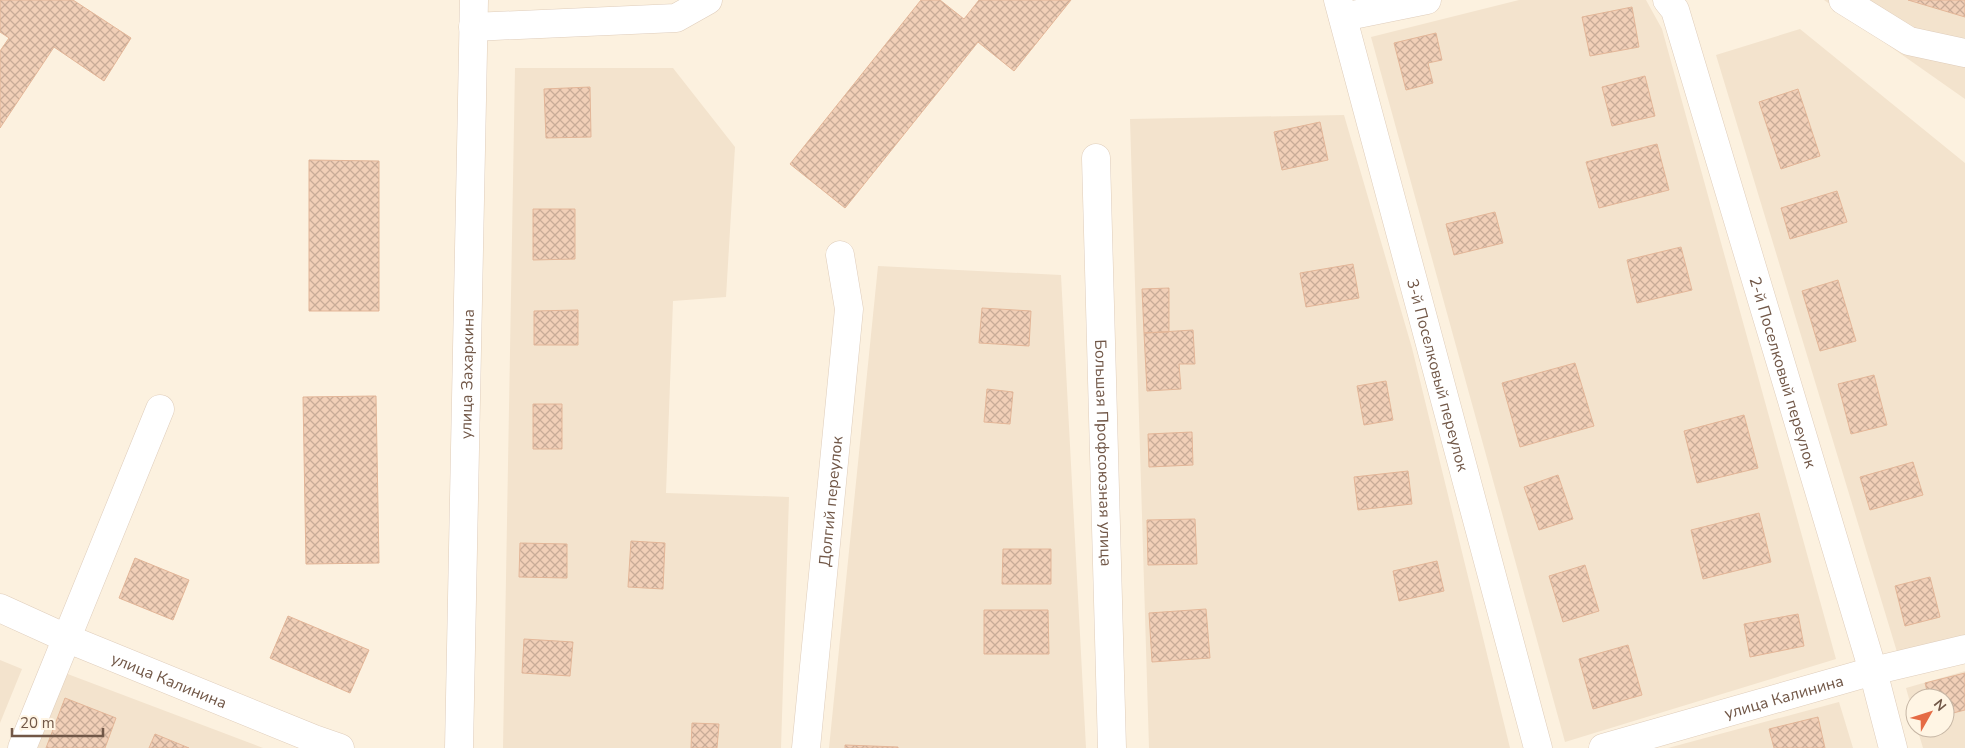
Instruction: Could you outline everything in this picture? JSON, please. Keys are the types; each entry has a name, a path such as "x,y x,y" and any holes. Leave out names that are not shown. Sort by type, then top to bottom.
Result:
{"street":[{"name":"улица Захаркина","path":"460,748 474,0"},
{"path":"473,27 676,18 708,0"},
{"path":"1341,8 1427,0"},
{"name":"2-й Поселковый переулок","path":"1667,0 1675,10 1678,19 1873,671 1893,748"},
{"path":"1843,0 1909,41 1965,53"},
{"name":"3-й Поселковый переулок","path":"1341,8 1538,748"},
{"name":"Большая Профсоюзная улица","path":"1096,158 1112,748"},
{"name":"Долгий переулок","path":"806,748 849,309 840,255"},
{"path":"22,748 160,409"},
{"name":"улица Калинина","path":"0,608 314,744 340,748"},
{"name":"улица Калинина","path":"1603,748 1873,671 1965,649"}],"shaded area":[{"path":"1519,0 1646,0 1662,29 1836,659 1565,742 1371,37"},
{"path":"1824,0 1965,0 1965,99"},
{"path":"1800,29 1965,163 1965,636 1897,652 1716,55"},
{"path":"515,68 673,68 735,147 726,297 673,301 666,493 789,497 781,748 503,748"},
{"path":"1344,115 1412,348 1510,748 1149,748 1130,119"},
{"path":"878,266 1061,275 1086,748 829,748"},
{"path":"0,660 22,669 0,723"},
{"path":"1965,671 1965,748 1923,748 1920,738 1955,738 1955,688 1906,688"},
{"path":"65,673 263,748 35,748"},
{"path":"1839,702 1853,748 1668,748"}],"building":[{"path":"0,0 73,0 131,38 104,81 54,47 0,128 0,51 9,38 0,32"},
{"path":"921,0 940,0 964,19 979,0 1071,0 1014,71 978,42 845,208 790,164"},
{"path":"1908,0 1965,0 1965,17"},
{"path":"1632,7 1639,47 1590,56 1582,17"},
{"path":"1436,33 1442,60 1428,63 1433,83 1406,90 1394,43"},
{"path":"1645,76 1655,116 1612,126 1602,87"},
{"path":"590,87 591,137 546,138 544,89"},
{"path":"1798,89 1820,156 1781,169 1759,102"},
{"path":"1320,122 1328,160 1282,170 1274,132"},
{"path":"1657,144 1669,190 1599,208 1586,162"},
{"path":"309,160 379,161 379,311 309,311"},
{"path":"1837,191 1847,222 1790,239 1781,208"},
{"path":"533,209 575,209 575,259 533,260"},
{"path":"1495,212 1503,243 1454,255 1446,224"},
{"path":"1681,247 1692,290 1637,303 1627,260"},
{"path":"1353,264 1359,298 1306,307 1300,273"},
{"path":"1838,280 1856,341 1820,351 1802,291"},
{"path":"1169,288 1169,332 1144,333 1142,289"},
{"path":"982,308 1031,311 1029,346 979,343"},
{"path":"578,310 578,345 534,345 534,311"},
{"path":"1193,330 1195,364 1179,364 1181,389 1147,391 1144,333"},
{"path":"1575,363 1594,426 1520,447 1502,383"},
{"path":"1874,375 1887,425 1851,434 1838,384"},
{"path":"1386,381 1393,420 1364,425 1357,386"},
{"path":"987,389 1013,392 1010,424 984,422"},
{"path":"376,396 379,563 306,564 303,397"},
{"path":"533,404 562,404 562,449 533,449"},
{"path":"1744,415 1758,468 1697,483 1684,431"},
{"path":"1192,432 1193,465 1149,467 1148,434"},
{"path":"1913,462 1923,495 1870,510 1860,477"},
{"path":"1408,471 1412,504 1358,510 1354,477"},
{"path":"1558,475 1573,519 1539,530 1524,487"},
{"path":"1759,513 1771,562 1703,579 1691,530"},
{"path":"1195,519 1197,564 1148,565 1147,520"},
{"path":"631,541 665,543 663,589 628,587"},
{"path":"520,543 567,544 567,578 519,577"},
{"path":"1003,549 1051,549 1051,584 1002,584"},
{"path":"135,558 189,580 173,620 119,598"},
{"path":"1437,561 1444,591 1399,601 1393,571"},
{"path":"1585,565 1599,611 1563,622 1549,576"},
{"path":"1930,577 1940,617 1905,626 1895,586"},
{"path":"1206,609 1210,658 1152,662 1149,613"},
{"path":"984,610 1048,610 1049,654 984,654"},
{"path":"1798,614 1804,646 1750,657 1744,624"},
{"path":"288,616 369,650 350,693 270,658"},
{"path":"524,639 573,642 570,676 522,673"},
{"path":"1628,645 1642,695 1593,709 1579,659"},
{"path":"1965,673 1965,710 1955,712 1955,688 1926,688 1925,683"},
{"path":"65,698 116,718 105,748 46,748"},
{"path":"1818,717 1825,748 1774,748 1769,729"},
{"path":"692,723 719,724 717,748 691,748"},
{"path":"155,734 189,748 149,748"},
{"path":"845,745 898,747 898,748 845,748"}]}
